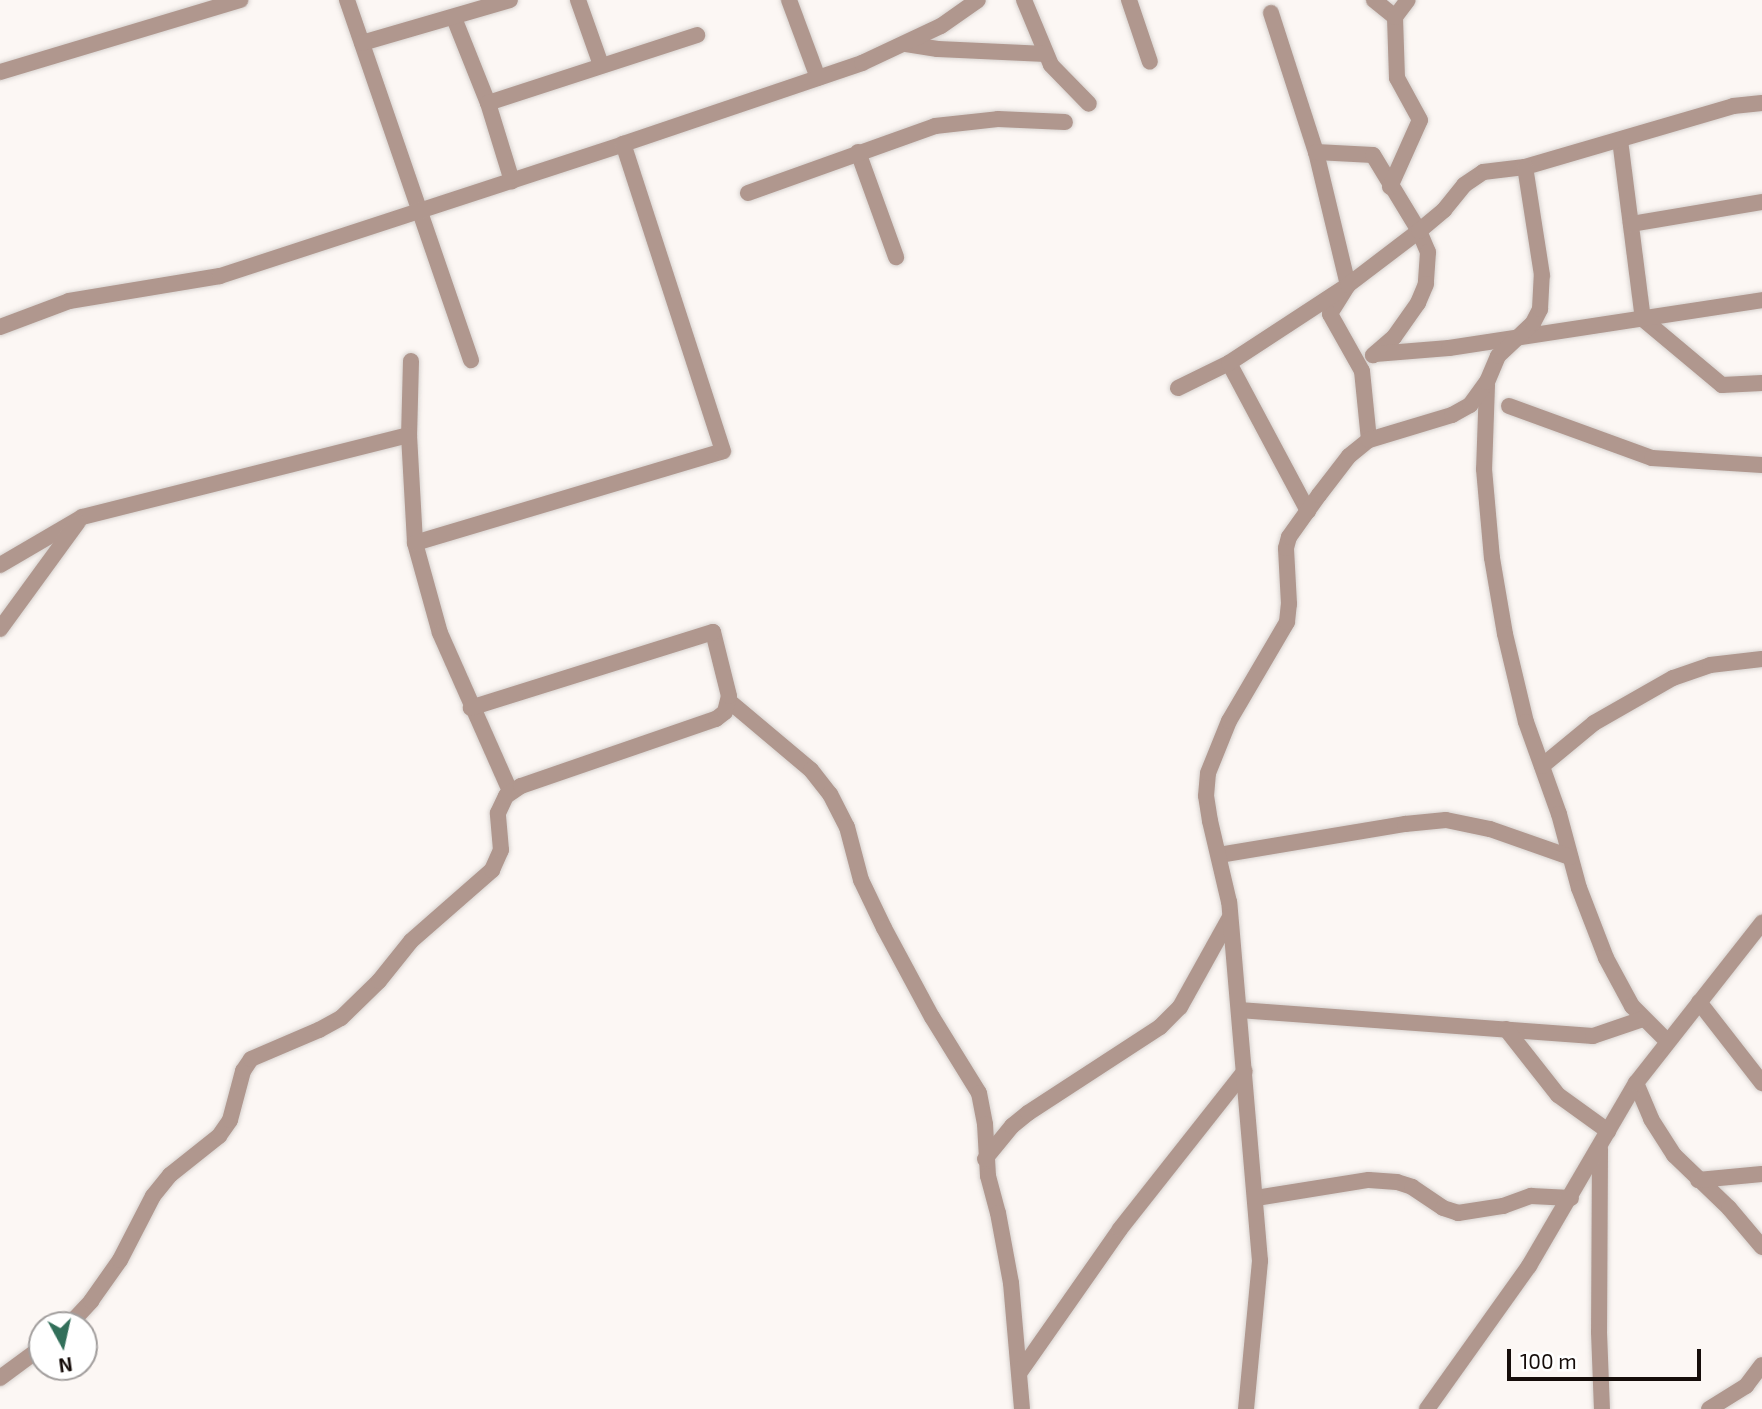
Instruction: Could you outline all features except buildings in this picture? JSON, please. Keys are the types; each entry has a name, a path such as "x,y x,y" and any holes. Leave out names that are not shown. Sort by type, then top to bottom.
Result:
{"street":[{"path":"0,72 240,0"},
{"path":"347,0 471,360"},
{"path":"362,43 510,0"},
{"path":"578,0 601,65"},
{"path":"789,0 818,78"},
{"path":"0,327 69,300 220,276 622,144 818,78 906,44 941,26 978,0"},
{"path":"1024,0 1045,54 1065,82 1089,104"},
{"path":"1129,0 1150,62"},
{"path":"1374,0 1395,17"},
{"path":"1390,187 1420,120 1397,78 1395,17 1408,0"},
{"path":"1271,13 1316,152 1348,285 1330,314 1360,365 1369,440"},
{"path":"454,18 488,103 512,180"},
{"path":"488,103 697,35"},
{"path":"906,44 938,49 1045,54"},
{"path":"1178,388 1228,363 1348,285 1419,231 1444,210 1464,185 1483,172 1525,167 1733,106 1762,103"},
{"path":"748,193 935,126 998,118 1065,122"},
{"path":"1620,140 1643,319 1722,385 1762,383"},
{"path":"415,543 723,451 622,144"},
{"path":"858,152 896,257"},
{"path":"1316,152 1373,155 1419,231 1428,252 1426,284 1407,321 1375,354 1360,365"},
{"path":"1247,1409 1260,1261 1229,919 1230,902 1206,796 1208,773 1229,721 1287,622 1289,604 1286,548 1289,537 1349,456 1369,440 1463,411 1479,396 1498,356 1533,323 1540,309 1542,292 1525,167"},
{"path":"1631,223 1762,202"},
{"path":"1375,354 1448,348 1762,300"},
{"path":"411,361 409,435 415,543 440,633 510,791"},
{"path":"1228,363 1308,511"},
{"path":"1487,382 1484,469 1492,558 1505,634 1526,722 1606,958 1626,996 1643,1019 1667,1041"},
{"path":"1509,406 1652,458 1762,466"},
{"path":"0,565 82,517 409,435"},
{"path":"0,629 82,517"},
{"path":"82,1311 120,1260 153,1196 170,1175 219,1136 230,1120 243,1071 251,1059 341,1018 379,981 411,941 492,870 501,850 499,806 510,791 716,719 725,712 729,701 713,632 471,708"},
{"path":"1542,766 1594,723 1673,678 1710,665 1762,659"},
{"path":"729,701 793,754 830,794 847,827 861,880 884,928 932,1017 979,1093 985,1124 985,1159 1004,1242 1022,1409"},
{"path":"1219,855 1405,824 1446,820 1490,829 1570,857"},
{"path":"985,1159 1012,1126 1028,1113 1160,1027 1180,1007 1229,919"},
{"path":"1427,1409 1510,1293 1571,1198 1636,1083 1762,923"},
{"path":"1699,1002 1762,1083"},
{"path":"1239,1010 1593,1036 1643,1019"},
{"path":"1506,1029 1558,1095 1604,1138 1599,1332 1602,1409"},
{"path":"1020,1372 1121,1229 1244,1071"},
{"path":"1636,1083 1651,1119 1674,1155 1729,1208 1762,1247"},
{"path":"1698,1180 1762,1174"},
{"path":"1256,1198 1369,1180 1397,1182 1412,1187 1443,1208 1458,1213 1503,1206 1531,1196 1571,1198"},
{"path":"0,1378 28,1357"},
{"path":"1709,1409 1746,1386 1762,1365"}]}
